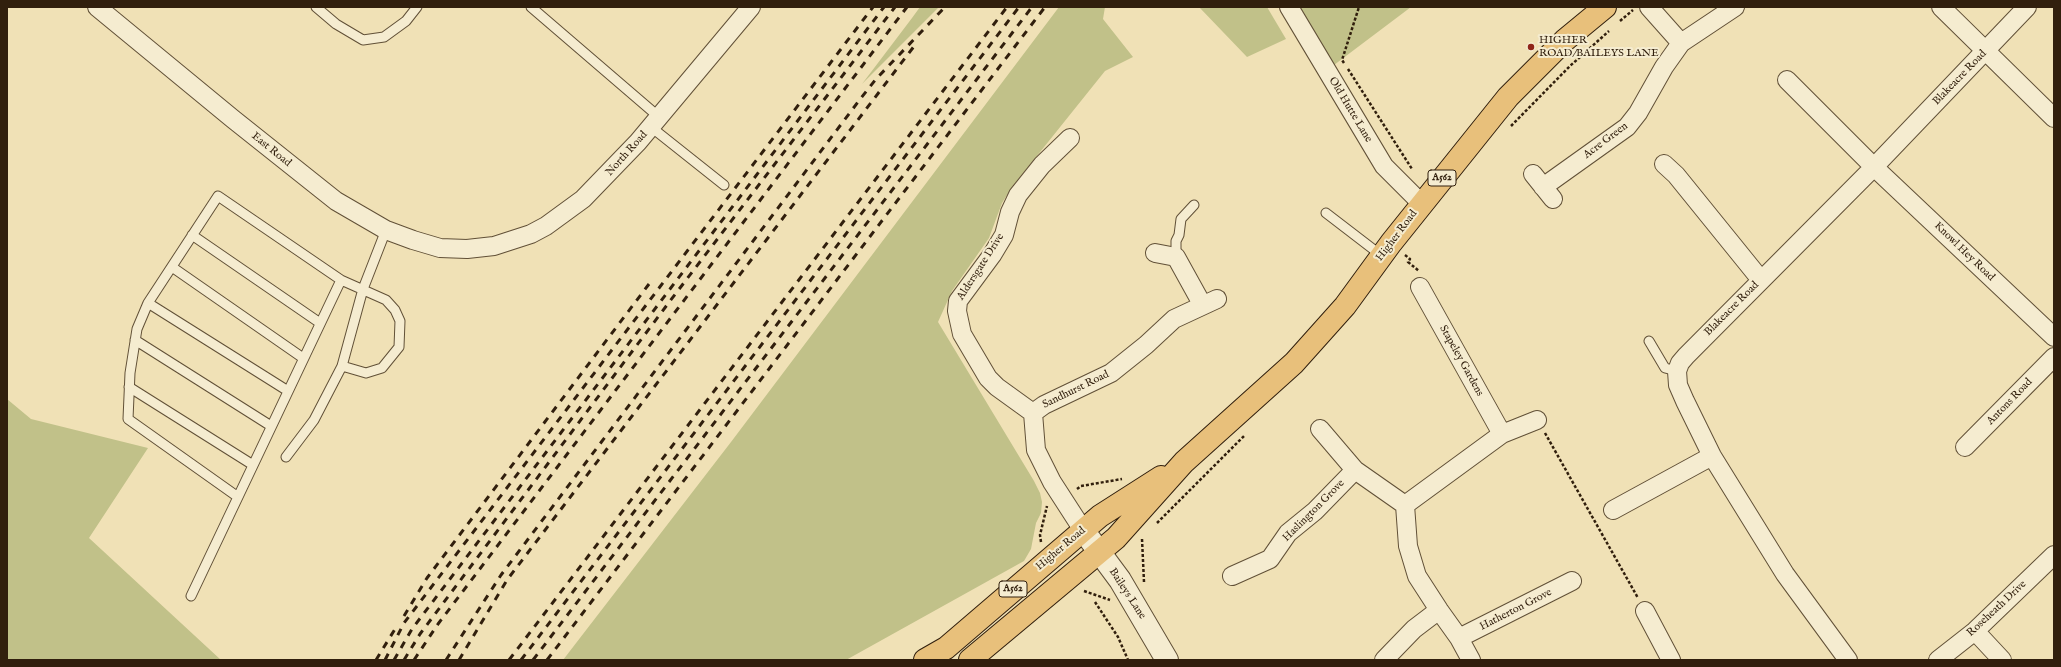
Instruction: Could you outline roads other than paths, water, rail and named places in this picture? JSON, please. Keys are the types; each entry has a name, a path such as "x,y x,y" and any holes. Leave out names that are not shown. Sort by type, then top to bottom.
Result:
{"highway":[{"name":"Higher Road","path":"970,660 1100,553 1116,538 1184,462 1261,394 1319,337 1346,306 1422,204 1508,97 1565,40 1605,7"},
{"name":"Higher Road","path":"925,660 946,648 1100,516 1184,462"}],"street":[{"name":"East Road","path":"97,7 305,178 336,201 386,230 412,240 440,248 467,249"},
{"name":"North Road","path":"467,249 494,246 513,241 546,226 583,199 622,160 751,7"},
{"name":"Old Hutte Lane","path":"1289,7 1384,166 1422,204"},
{"path":"1649,7 1681,43"},
{"name":"Acre Green","path":"1543,187 1628,127 1681,43 1735,7"},
{"path":"1941,7 2054,118"},
{"name":"Blakeacre Road","path":"1677,371 1680,363 1686,356 1874,166 2027,7"},
{"name":"Knowl Hey Road","path":"1787,80 1874,166 2054,337"},
{"name":"Aldersgate Drive","path":"1033,413 996,387 988,378 962,334 957,310 958,301 992,255 1004,234 1010,212 1018,195 1042,165 1070,138"},
{"path":"1665,164 1676,175 1761,280"},
{"path":"1155,252 1176,257"},
{"name":"Sandhurst Road","path":"1083,530 1052,482 1036,450 1033,413 1044,405 1111,373 1146,345 1174,319 1209,302 1176,257"},
{"name":"Stapeley Gardens","path":"1420,287 1502,434"},
{"name":"Antons Road","path":"1965,447 2054,357"},
{"path":"1677,371 1678,385 1712,456 1785,574 1848,660"},
{"path":"1405,505 1502,434 1537,420"},
{"path":"1320,429 1355,470 1405,505"},
{"path":"1613,510 1712,456"},
{"name":"Haslington Grove","path":"1232,576 1270,559 1288,533 1315,511 1355,470"},
{"path":"1405,505 1408,546 1417,576 1459,638 1471,660"},
{"name":"Baileys Lane","path":"1083,530 1120,580 1167,660"},
{"name":"Roseheath Drive","path":"1938,660 1975,631 2054,555"},
{"name":"Hatherton Grove","path":"1459,638 1572,581"},
{"path":"1384,660 1414,629 1439,610"},
{"path":"1645,610 1671,660"},
{"path":"1975,631 2002,660"}],"lane":[{"path":"316,7 336,24 363,40 384,37 406,20 417,7"},
{"path":"531,7 724,185"},
{"path":"238,496 129,421 128,415 130,373 137,329 148,303 219,196 341,280 386,300 395,310 400,320 399,347 382,368 366,374 342,366"},
{"path":"1176,257 1176,241 1180,235 1181,219 1194,205"},
{"path":"1326,213 1382,256"},
{"path":"286,456 314,420 342,366 363,289 386,230"},
{"path":"192,235 320,323"},
{"path":"172,267 303,358"},
{"path":"191,596 341,280"},
{"path":"148,303 288,391"},
{"path":"136,340 271,426"},
{"path":"1649,341 1665,368 1677,371"},
{"path":"129,388 253,465"}],"railway":[{"path":"385,660 404,623 873,7"},
{"path":"394,660 412,629 884,7"},
{"path":"404,660 420,634 670,301 895,7"},
{"path":"414,660 438,624 907,7"},
{"path":"446,660 501,575 861,98 876,79 945,7"},
{"path":"509,660 1007,7"},
{"path":"521,660 1019,7"},
{"path":"533,660 1032,7"},
{"path":"547,660 1045,7"},
{"path":"459,660 507,580 915,45"},
{"path":"404,616 427,578 649,284"},
{"path":"376,660 395,629"}],"place":[{"name":"HIGHER ROAD/BAILEYS LANE","path":"1531,47"}]}
